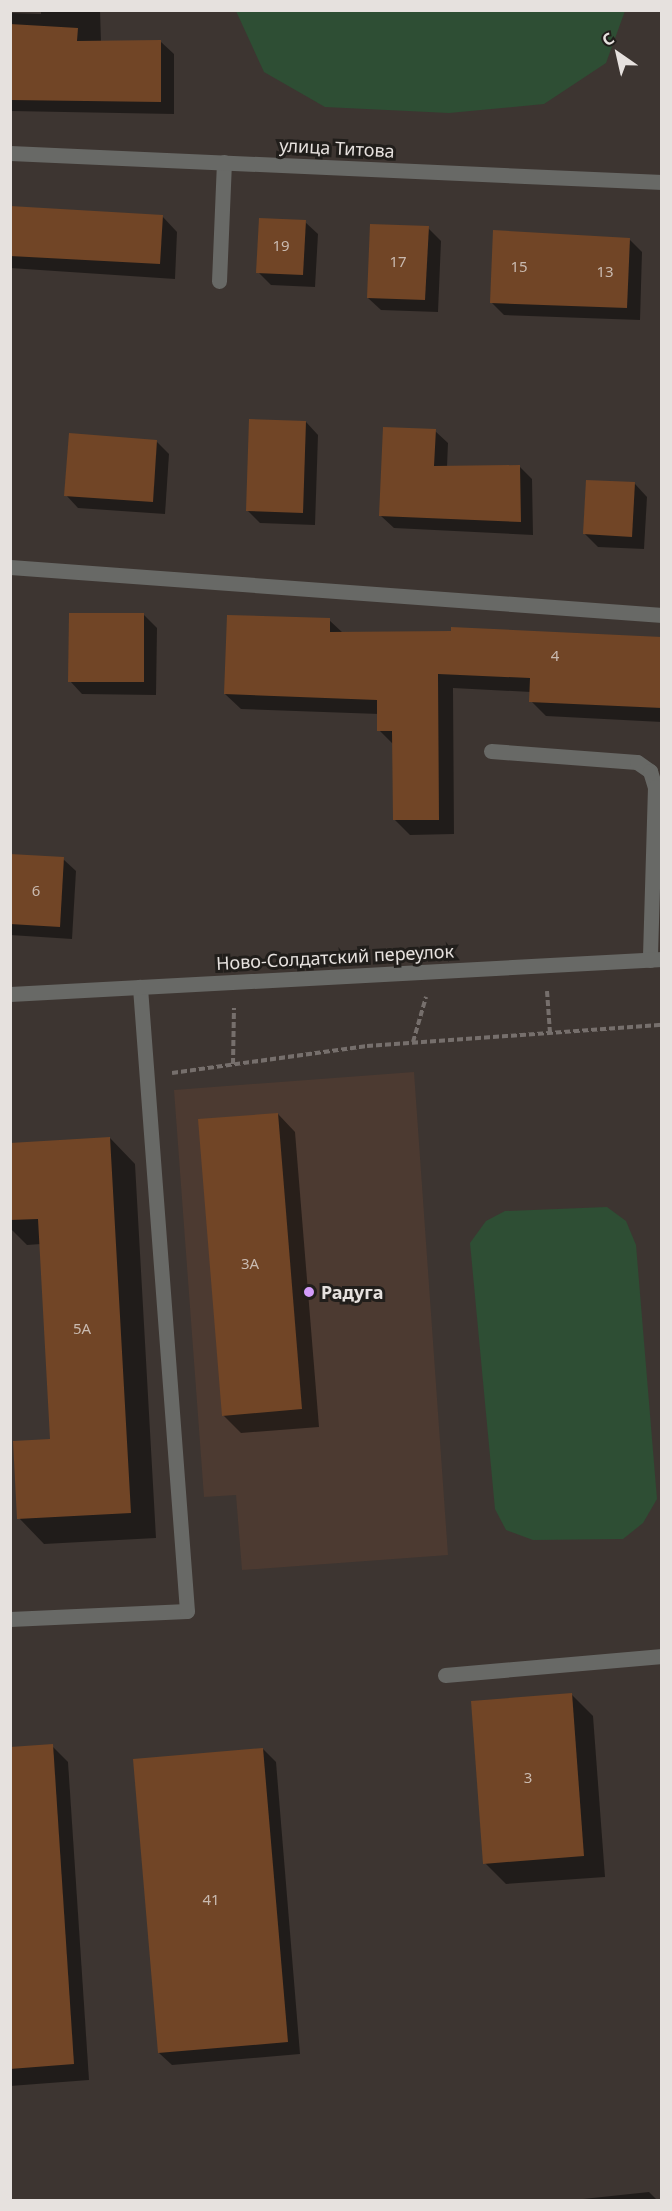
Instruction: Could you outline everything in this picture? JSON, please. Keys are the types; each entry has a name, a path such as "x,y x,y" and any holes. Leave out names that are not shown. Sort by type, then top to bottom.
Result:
{"street":[{"name":"улица Титова","path":"10,153 662,182"},
{"path":"219,281 224,162"},
{"path":"10,567 662,615"},
{"path":"491,751 637,762 650,771 655,787 656,960"},
{"name":"Ново-Солдатский переулок","path":"10,993 656,960"},
{"path":"10,1619 187,1611 140,987"},
{"path":"445,1675 662,1656"}],"path":[{"path":"545,965 550,1033"},
{"path":"413,1042 433,971"},
{"path":"233,1064 234,982"},
{"path":"147,1076 413,1042 662,1025"}],"shaded area":[{"name":"Радуга","path":"414,1072 448,1555 242,1570 236,1495 204,1497 174,1090"}],"green space":[{"path":"236,11 625,11 606,63 544,104 449,113 325,107 264,72"},
{"path":"607,1207 626,1221 636,1245 657,1499 643,1523 623,1539 533,1540 506,1530 495,1509 470,1243 486,1221 505,1211"}],"building":[{"path":"10,24 78,28 77,41 161,40 161,102 10,100"},
{"path":"10,206 163,215 160,264 10,256"},
{"path":"259,218 306,220 303,275 256,273"},
{"path":"370,224 429,226 425,300 367,298"},
{"path":"493,230 630,238 627,308 490,303"},
{"path":"249,419 306,421 303,513 246,511"},
{"path":"383,427 436,429 434,466 520,465 521,522 379,516"},
{"path":"69,433 157,440 153,502 64,496"},
{"path":"586,480 635,482 632,537 583,534"},
{"path":"69,613 144,613 144,682 68,682"},
{"path":"227,615 330,618 330,632 451,631 451,627 662,637 662,708 529,702 530,678 438,674 439,820 393,820 392,731 377,731 377,700 224,694"},
{"path":"10,854 64,857 60,927 10,924"},
{"path":"278,1113 302,1409 222,1416 198,1119"},
{"path":"110,1137 131,1513 17,1519 13,1441 50,1439 38,1219 10,1220 10,1143"},
{"path":"572,1693 584,1856 483,1864 471,1701"},
{"path":"53,1744 74,2064 10,2069 10,1747"},
{"path":"263,1748 288,2042 158,2053 133,1759"}],"place":[{"name":"Радуга","path":"309,1292"}]}
